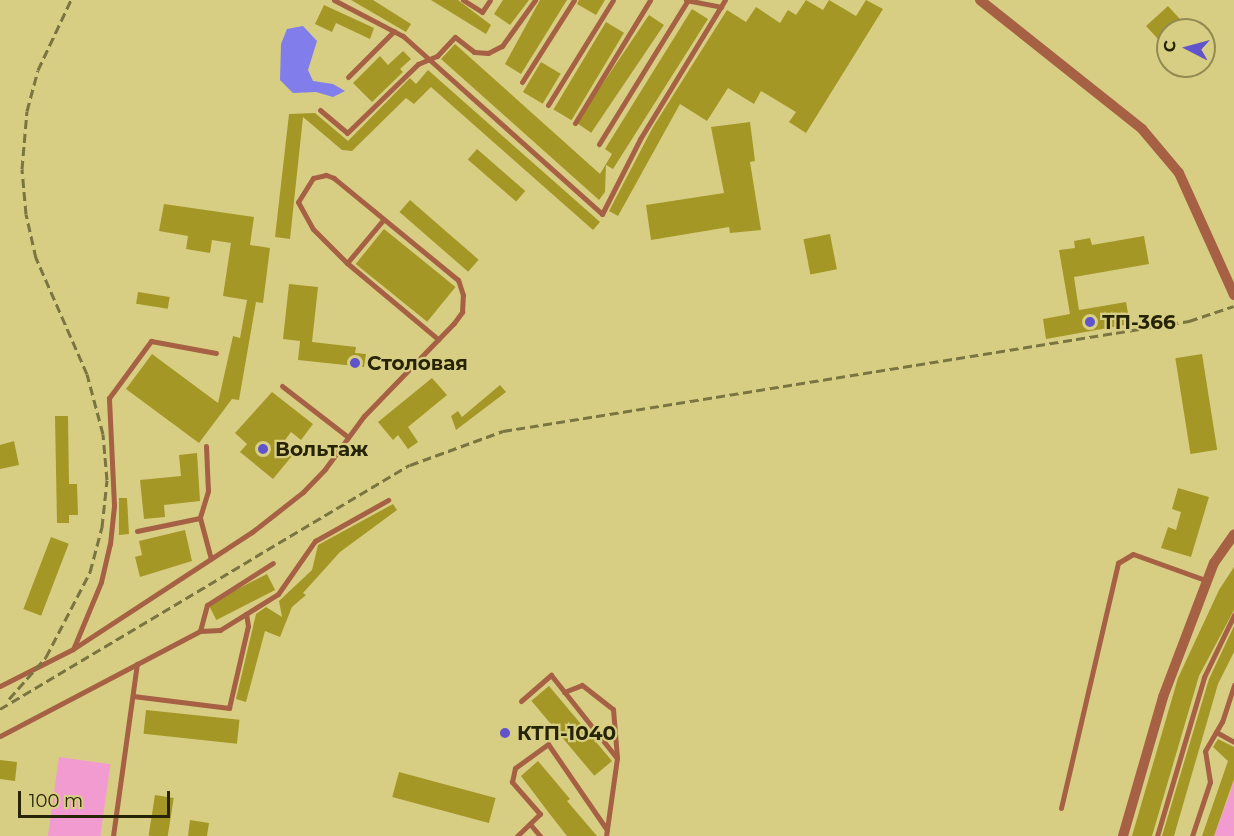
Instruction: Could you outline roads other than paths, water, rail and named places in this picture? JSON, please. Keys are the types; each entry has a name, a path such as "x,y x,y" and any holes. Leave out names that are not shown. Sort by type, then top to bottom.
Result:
{"street":[{"path":"980,0 1142,129 1179,173 1234,295"},
{"path":"1123,836 1162,697 1208,581 1234,534"}],"lane":[{"path":"334,0 394,31 602,213 640,139 726,0"},
{"path":"462,0 482,12 490,0"},
{"path":"320,110 347,134 418,64 429,60 455,37 474,52 488,53 502,46 535,0"},
{"path":"522,82 574,0"},
{"path":"548,105 613,0"},
{"path":"574,123 650,0"},
{"path":"599,144 687,0 721,7"},
{"path":"348,77 394,31"},
{"path":"0,686 73,649 211,559 303,492 364,416 438,339 462,312 463,295 458,280 334,178 321,175 307,183 298,202 299,210 347,263 438,339"},
{"path":"347,263 383,220"},
{"path":"73,649 89,617 110,544 114,505 110,398 151,341 216,353"},
{"path":"282,386 348,437"},
{"path":"207,446 208,491 200,518 211,559"},
{"path":"0,736 200,631 220,630 278,594 315,540 388,500"},
{"path":"137,531 200,518"},
{"path":"1061,808 1118,563 1133,554 1208,581"},
{"path":"200,631 207,605 273,563"},
{"path":"133,696 229,708 248,626 246,614"},
{"path":"1157,836 1204,677 1234,615"},
{"path":"113,836 137,664"},
{"path":"521,700 550,675 617,758"},
{"path":"564,692 582,685 613,708 617,758 607,833"},
{"path":"1192,836 1210,782 1205,751 1232,700 1234,686"},
{"path":"1216,732 1234,742"},
{"path":"517,836 540,814 512,782 515,768 548,744 607,833"},
{"path":"530,824 540,836"}],"railway":[{"path":"9,699 46,657 90,572 102,527 107,480 103,434 87,374 36,258 26,214 22,169 27,111 38,70 71,0"},
{"path":"0,709 410,465 503,431 1189,321 1234,306"}],"place":[{"name":"ТП-366","path":"1090,322"},
{"name":"Столовая","path":"355,363"},
{"name":"Вольтаж","path":"263,449"},
{"name":"КТП-1040","path":"505,733"}]}
